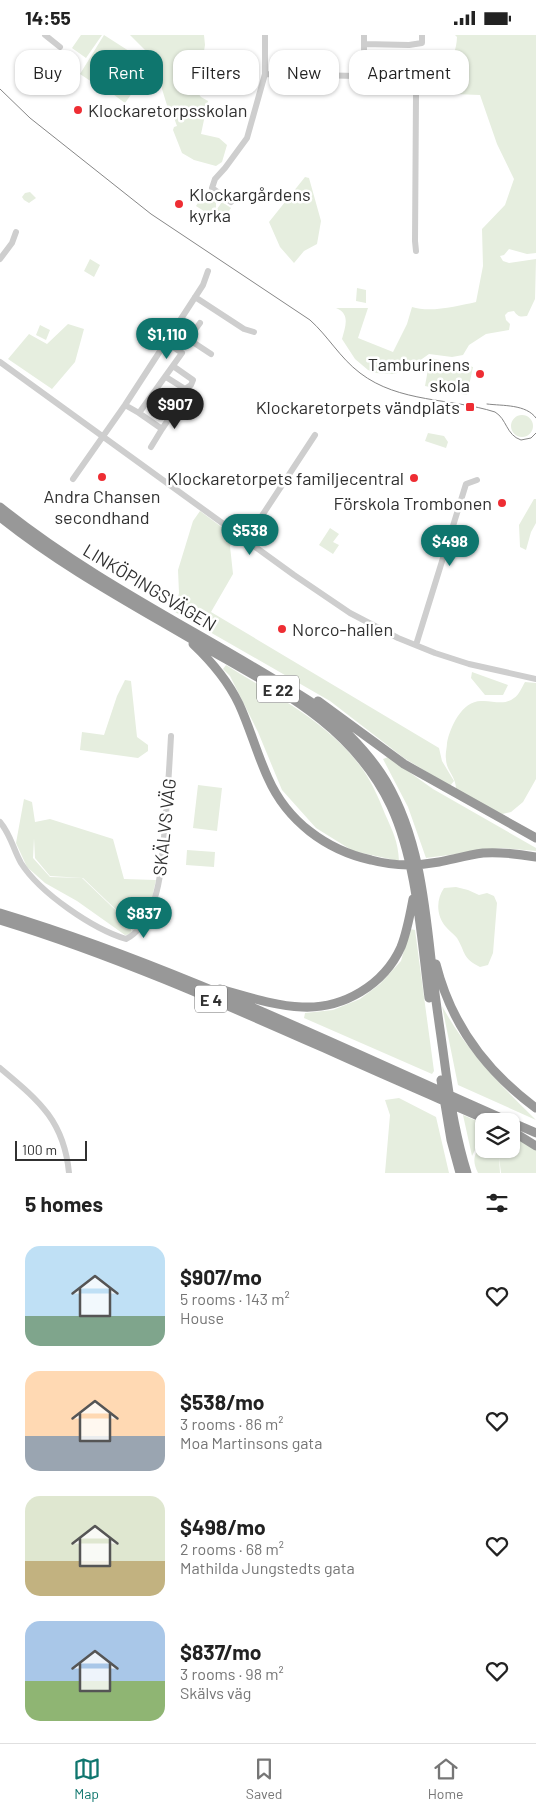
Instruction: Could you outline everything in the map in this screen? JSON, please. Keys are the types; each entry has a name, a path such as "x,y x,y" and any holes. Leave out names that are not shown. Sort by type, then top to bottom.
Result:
{"highway":[{"name":"LINKÖPINGSVÄGEN","path":"0,507 46,542 95,575 289,687"},
{"name":"LINKÖPINGSVÄGEN","path":"0,517 81,574 182,634"},
{"name":"E 22","path":"182,634 310,709 365,758 386,781 406,823 413,845 428,937 442,1069 451,1125"},
{"path":"182,634 212,664 233,693 269,781 295,818 316,836 340,850 389,864 414,865 482,853 536,857"},
{"name":"E 22","path":"289,687 330,716 350,735 365,758 384,792 399,826 406,847 414,891"},
{"path":"289,687 309,695 326,705 404,765 536,838"},
{"path":"187,980 288,1006 320,1007 343,1001 369,987 390,966 404,938 414,891"},
{"path":"414,891 442,1069"},
{"name":"E 4","path":"0,913 100,946 187,980 490,1113"},
{"name":"E 4","path":"0,920 80,946 153,974 475,1114"},
{"path":"428,937 445,993 461,1027 495,1073 536,1108"},
{"path":"451,1125 460,1173"},
{"path":"451,1125 467,1173"},
{"name":"E 4","path":"520,1126 536,1133"},
{"path":"520,1134 536,1141"},
{"path":"520,1136 536,1146"}],"street":[{"path":"46,35 60,47"},
{"path":"231,203 214,191 212,185 247,138 265,74 264,35"},
{"path":"364,35 364,50"},
{"path":"364,44 408,45 422,43 422,35"},
{"path":"265,74 349,76"},
{"path":"415,95 414,241 416,251"},
{"path":"0,259 12,243 16,232"},
{"path":"73,479 125,405 203,285 208,271"},
{"path":"195,297 244,329 254,331"},
{"path":"188,339 200,323"},
{"path":"174,329 211,354"},
{"path":"139,413 182,353 166,342"},
{"path":"0,362 334,603 364,621 416,645 469,664 536,679"},
{"path":"166,377 185,389 191,385 192,380 174,366"},
{"path":"147,403 170,417 151,447"},
{"path":"125,405 162,429"},
{"path":"246,540 315,435"},
{"path":"416,645 466,484 477,481"},
{"name":"SKÄLVS VÄG","path":"0,822 8,832 22,864 43,889 74,911 115,935 126,939 133,936 154,903 160,878 168,806 171,736"},
{"path":"0,1068 38,1101 47,1112 60,1133 67,1155 69,1173"}],"green space":[{"path":"81,35 102,35 86,58 80,54 80,50 72,48"},
{"path":"104,35 127,50 95,50"},
{"path":"130,35 204,35 204,50 173,50 173,95 199,95 208,101 201,134 219,138 227,145 222,162 216,166 194,160 182,153 173,130 177,126 173,115 170,115 163,92 163,50 145,50"},
{"path":"455,35 536,35 536,253 527,254 509,249 504,255 500,256 503,261 509,263 536,259 535,299 527,316 519,316 514,311 508,312 505,315 506,320 510,324 509,330 486,334 469,345 463,355 452,357 429,354 405,371 393,374 375,373 368,370 355,359 342,339 346,321 344,314 336,308 368,308 358,338 393,352 407,324 412,307 435,309 476,302 483,266 482,229 505,205 514,179 497,144 480,95 469,95 469,50 455,50 457,37"},
{"path":"90,58 90,81 80,74"},
{"path":"114,95 131,95 125,103"},
{"path":"305,177 309,178 321,221 317,244 304,251 294,263 280,247 269,222"},
{"path":"30,192 36,198 29,203 22,197 25,193"},
{"path":"200,199 207,203 214,200 216,203 216,208 210,215 196,206"},
{"path":"222,202 231,208 221,222 212,216"},
{"path":"90,259 100,265 94,277 84,271"},
{"path":"357,288 366,290 366,303 356,301"},
{"path":"68,324 84,329 75,362 52,389 8,359 29,334 47,344"},
{"path":"40,325 50,330 46,340 36,335"},
{"path":"430,358 473,367 467,395 425,386"},
{"path":"522,415 530,418 533,426 530,434 522,437 514,434 511,426 514,418"},
{"path":"428,433 444,436 448,442 446,448 425,441"},
{"path":"534,499 536,499 536,523 531,532 526,550 520,547 519,525"},
{"path":"200,511 235,537 230,546 233,574 211,612 439,748 442,761 454,781 450,786 404,758 330,701 175,612 179,593 178,570 193,521"},
{"path":"330,528 339,534 333,542 339,545 333,554 319,545"},
{"path":"226,665 279,697 313,721 358,763 377,794 395,837 399,861 353,851 316,828 282,790 258,732 230,676 223,669"},
{"path":"472,672 508,685 503,695 485,695 471,678"},
{"path":"125,680 131,681 137,737 148,745 148,751 138,758 80,750 82,732 104,735 117,696"},
{"path":"525,682 536,683 536,779 523,802 511,812 502,814 456,791 455,782 446,763 447,743 454,723 468,705 481,701 506,702 517,695"},
{"path":"388,757 433,789 536,848 536,851 502,848 426,858 408,807 383,759"},
{"path":"198,785 222,788 217,831 193,828"},
{"path":"24,799 32,802 35,822 50,819 113,839 124,879 156,880 151,902 133,933 131,924 83,878 50,876 35,858 34,838 33,858 50,877 82,878 130,924 132,934 125,935 77,901 45,883 27,867 16,843"},
{"path":"187,850 215,852 214,867 186,865"},
{"path":"456,887 479,895 487,893 494,896 497,903 493,953 488,965 480,967 470,961 457,938 440,918 438,902 441,892 444,888"},
{"path":"410,929 415,930 434,1071 432,1074 304,1018 305,1013 333,1010 360,999 380,984 401,961"},
{"path":"442,1006 451,1022 484,1066 536,1120 458,1085"},
{"path":"399,1098 436,1117 449,1173 385,1173 390,1115 385,1100"},
{"path":"463,1115 475,1120 475,1150 472,1156"},
{"path":"520,1141 536,1148 536,1173 501,1173 499,1158 520,1158"},
{"path":"475,1157 499,1158 500,1173 478,1173 474,1161"}],"tram line":[{"path":"0,89 30,118 151,214 310,320 346,361 375,383 408,395 495,412 512,435 521,440 531,438 536,433"},
{"path":"487,404 520,408 532,413 536,418"}],"place":[{"name":"Klockaretorpsskolan","path":"78,110"},
{"name":"Klockargårdens kyrka","path":"179,204"},
{"name":"Tamburinens skola","path":"480,374"},
{"name":"Klockaretorpets vändplats","path":"470,407"},
{"name":"Andra Chansen secondhand","path":"102,477"},
{"name":"Klockaretorpets familjecentral","path":"414,478"},
{"name":"Förskola Trombonen","path":"502,503"},
{"name":"Norco-hallen","path":"282,629"}]}
